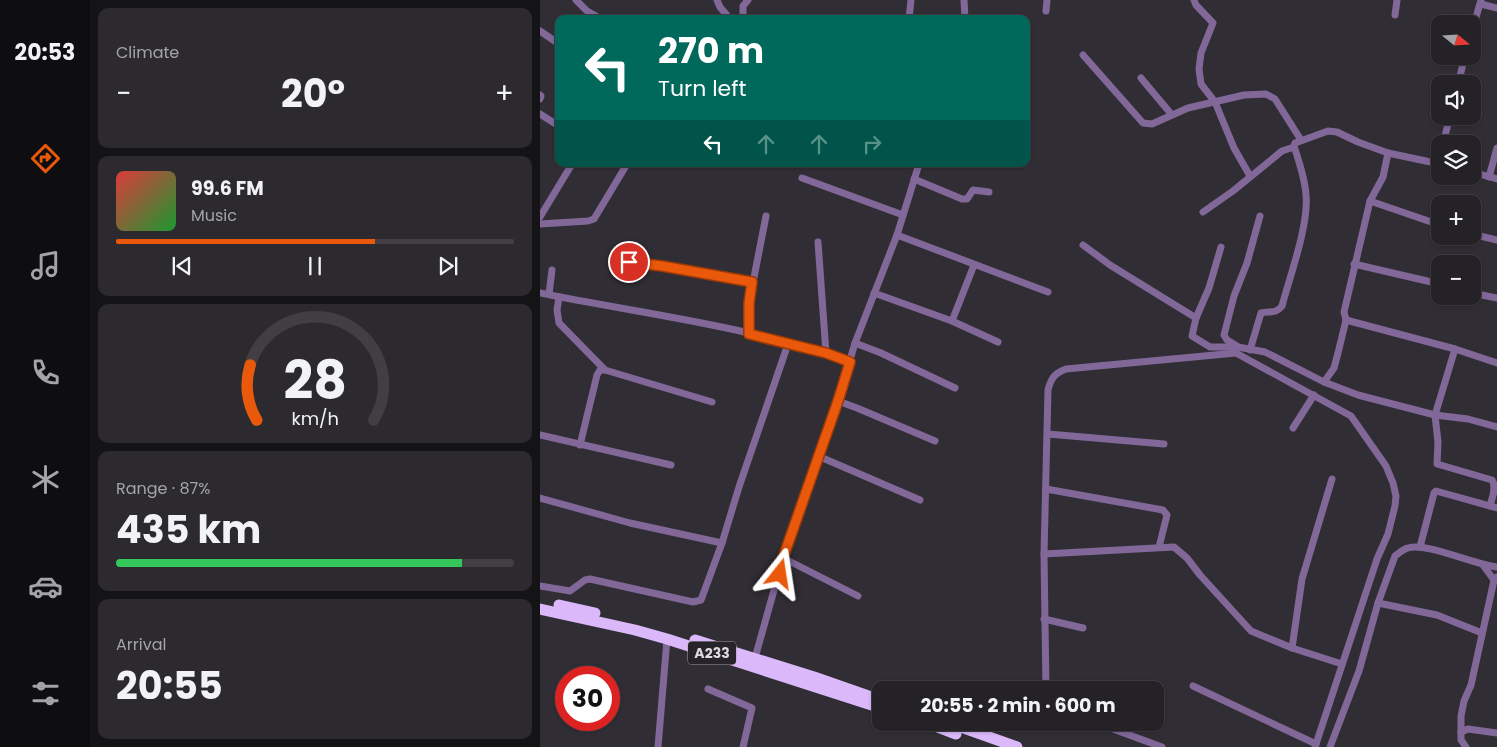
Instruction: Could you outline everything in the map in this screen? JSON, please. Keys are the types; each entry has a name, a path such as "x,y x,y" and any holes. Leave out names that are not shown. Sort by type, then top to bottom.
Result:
{"highway":[{"name":"A233","path":"540,601 638,624 755,658 872,697"},
{"name":"A233","path":"540,609 667,639 872,705"},
{"path":"960,731 994,747"},
{"path":"965,731 1017,747"}],"street":[{"path":"576,0 594,15"},
{"path":"717,0 727,15"},
{"path":"742,15 743,6 748,0"},
{"path":"909,15 911,0"},
{"path":"964,0 965,15"},
{"path":"1046,11 1047,0"},
{"path":"1194,0 1196,5 1213,23 1201,53 1199,69 1201,84 1215,102 1234,148 1250,176"},
{"path":"1395,15 1397,0"},
{"path":"1477,15 1481,2 1497,8"},
{"path":"540,31 555,41"},
{"path":"1083,55 1143,122 1152,124 1188,108 1244,95 1266,94 1275,99 1301,140"},
{"path":"1141,78 1172,115"},
{"path":"540,95 540,99"},
{"path":"540,114 555,123"},
{"path":"1204,212 1282,151 1294,147 1295,143 1301,140 1328,132 1337,132 1388,153 1431,160"},
{"path":"1250,350 1261,313 1274,312 1282,306 1301,234 1306,208 1306,196 1303,174 1294,147"},
{"path":"1489,177 1497,148"},
{"path":"1324,382 1334,368 1346,320 1344,312 1354,264 1370,201 1383,178 1388,153"},
{"path":"540,217 543,204 570,167"},
{"path":"540,224 594,219 625,167"},
{"path":"755,658 783,558 838,401 855,343 897,235 918,167"},
{"path":"1481,175 1497,179"},
{"path":"802,178 903,215"},
{"path":"914,179 962,199 967,199 973,190 989,192"},
{"path":"1370,201 1431,222"},
{"path":"749,334 749,303 752,282 766,216"},
{"path":"1238,347 1227,340 1224,335 1234,296 1247,263 1260,216"},
{"path":"897,235 1048,292"},
{"path":"1481,236 1497,240"},
{"path":"818,242 826,353"},
{"path":"1083,245 1110,265 1196,318"},
{"path":"1221,247 1209,288 1196,318 1192,336 1194,338 1210,347 1238,347 1265,352 1324,382 1358,395 1435,415 1468,419 1497,427"},
{"path":"615,260 662,266 752,282"},
{"path":"1354,264 1431,282"},
{"path":"952,321 974,265"},
{"path":"549,294 552,270"},
{"path":"540,293 749,334 826,353 850,362"},
{"path":"874,293 952,321 998,342"},
{"path":"1481,295 1497,298"},
{"path":"559,297 557,310 559,323 605,370"},
{"path":"1346,320 1454,349 1497,363"},
{"path":"855,343 881,353 955,388"},
{"path":"540,586 570,592 585,580 590,579 697,602 703,597 788,344"},
{"path":"1420,547 1434,493 1494,507 1494,482 1492,480 1437,464 1438,442 1435,415 1454,349"},
{"path":"1046,681 1044,554 1050,385 1054,375 1066,369 1236,353 1351,416 1386,466 1396,496 1395,506 1388,534 1377,559 1315,746 1193,686"},
{"path":"580,445 597,375 600,370 712,402"},
{"path":"1294,428 1314,395"},
{"path":"838,401 935,441"},
{"path":"1048,434 1164,444"},
{"path":"540,435 671,465"},
{"path":"818,456 920,500"},
{"path":"1292,648 1302,579 1332,479"},
{"path":"1046,489 1163,510 1167,516 1159,547"},
{"path":"540,498 630,523 722,543"},
{"path":"1044,554 1174,547 1180,551 1241,623 1251,631 1292,648 1342,664"},
{"path":"1330,747 1359,671 1378,603 1395,556 1410,547 1420,547 1473,561 1483,566 1496,579 1471,685 1464,701 1461,740 1466,747"},
{"path":"783,558 858,596"},
{"path":"1483,566 1497,567"},
{"path":"1378,603 1437,615 1482,633"},
{"path":"1044,619 1083,628"},
{"path":"658,747 667,639"},
{"path":"708,689 752,708 743,747"},
{"path":"1461,732 1468,729 1497,733"},
{"path":"1118,731 1162,747"}],"route":[{"path":"629,262 752,282 749,303 749,334 826,353 850,362 783,558 780,574"}]}
